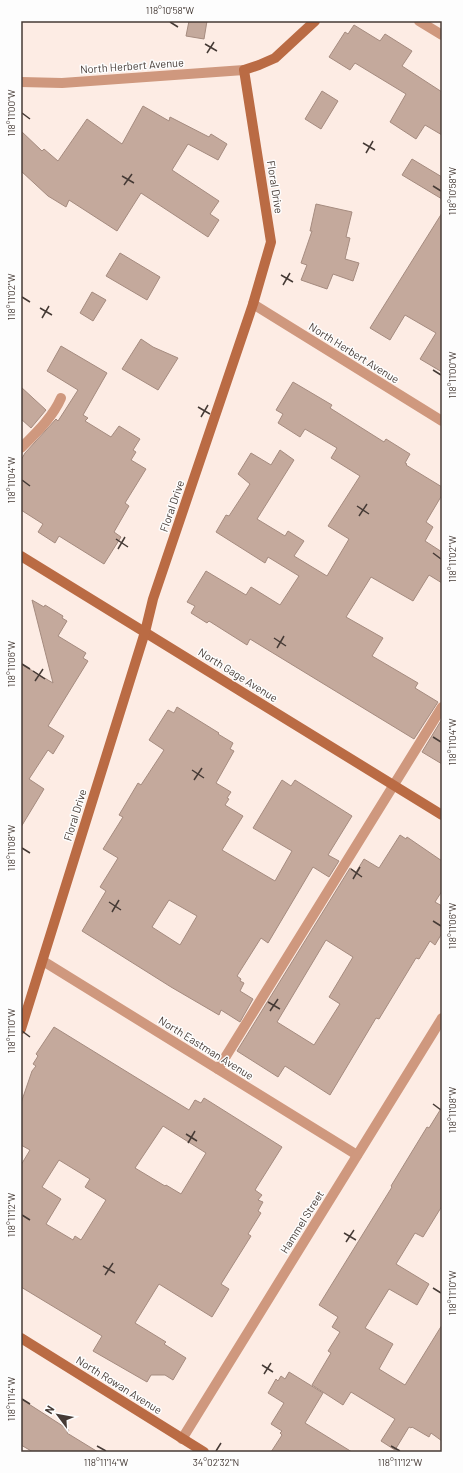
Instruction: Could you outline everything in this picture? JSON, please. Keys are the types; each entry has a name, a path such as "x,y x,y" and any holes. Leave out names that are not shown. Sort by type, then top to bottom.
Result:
{"street":[{"path":"244,70 275,58 315,21"},
{"path":"419,21 442,35"},
{"name":"North Herbert Avenue","path":"21,82 62,83 244,70"},
{"name":"Floral Drive","path":"21,1027 43,961 145,632 152,599 253,304 271,242 244,70"},
{"name":"North Herbert Avenue","path":"253,304 442,421"},
{"path":"21,448 47,419 58,405 61,398"},
{"name":"North Gage Avenue","path":"21,556 442,815"},
{"path":"218,1069 442,707"},
{"name":"North Eastman Avenue","path":"43,961 357,1156"},
{"name":"Hammel Street","path":"182,1439 442,1018"},
{"name":"North Rowan Avenue","path":"21,1338 204,1452"}],"building":[{"path":"189,21 207,21 204,39 186,36"},
{"path":"354,25 380,41 385,34 412,51 402,66 442,92 442,135 425,125 416,139 390,122 406,94 355,63 350,70 329,57 345,32 348,34"},
{"path":"322,91 338,101 321,129 305,119"},
{"path":"143,106 169,121 170,117 209,137 211,134 227,144 218,160 188,144 172,170 219,201 210,214 219,220 208,237 141,193 117,231 69,200 66,207 48,196 21,171 21,131 42,151 44,149 58,161 87,119 122,144"},
{"path":"412,159 442,177 442,199 402,175"},
{"path":"316,204 352,212 346,237 350,238 345,259 359,263 353,281 333,274 327,289 301,280 307,265 301,263 312,231 310,231"},
{"path":"442,213 442,372 420,359 436,333 405,315 390,340 370,328"},
{"path":"120,253 160,277 147,300 106,276"},
{"path":"92,292 106,300 93,321 80,313"},
{"path":"141,339 153,347 178,358 158,390 122,369"},
{"path":"61,346 107,373 83,415 88,418 85,421 111,437 119,426 140,439 133,450 136,452 131,460 146,469 125,503 129,506 114,532 121,537 104,564 59,536 55,543 38,532 43,524 21,510 21,460 25,453 56,419 58,421 78,390 47,371"},
{"path":"293,382 332,405 330,408 384,442 386,439 410,454 405,463 407,464 406,465 442,487 442,495 426,522 433,527 425,541 442,552 442,583 429,575 413,601 371,577 346,617 383,638 372,656 418,683 415,688 438,702 414,739 250,639 247,645 209,621 207,623 191,613 195,606 187,602 206,571 246,595 251,587 280,605 299,576 268,557 265,563 216,532 226,515 229,516 250,484 238,474 251,453 271,465 280,450 294,460 257,519 285,536 288,531 304,541 294,556 327,576 349,539 328,526 360,476 331,458 337,448 305,429 300,437 278,423 283,414 276,410"},
{"path":"21,387 46,410 31,428 21,419"},
{"path":"32,600 44,607 45,605 63,616 62,618 67,621 58,636 86,653 83,658 88,661 48,726 64,736 53,754 48,750 29,779 44,789 21,827 21,664 53,683"},
{"path":"177,707 233,743 230,749 234,751 216,783 231,792 225,805 243,816 222,850 275,881 292,851 253,828 282,780 291,786 295,780 352,816 328,855 339,861 329,877 313,867 268,943 261,938 237,976 241,979 240,981 244,983 240,991 253,999 240,1022 221,1010 219,1015 171,987 82,931 106,891 100,887 118,858 103,849 123,817 119,815 138,783 141,785 164,750 149,740 168,710 174,713","holes":["169,900 197,916 180,945 152,927"]},
{"path":"442,719 442,764 422,752"},
{"path":"400,835 406,839 407,837 442,861 442,891 435,902 442,906 442,933 435,945 430,941 419,959 416,958 379,1019 376,1018 330,1095 285,1066 278,1077 237,1051 350,868 356,872 364,859 379,868","holes":["326,940 353,957 329,997 340,1004 314,1045 277,1022"]},
{"path":"54,1027 189,1110 195,1100 201,1103 204,1098 282,1147 255,1190 262,1195 258,1200 263,1202 258,1211 261,1213 248,1234 251,1236 221,1284 229,1289 212,1317 159,1284 135,1323 166,1342 164,1344 186,1358 173,1380 165,1375 151,1375 147,1382 93,1351 102,1336 21,1287 21,1165 30,1150 21,1145 21,1103 32,1071 36,1066 33,1064 38,1056 36,1054","holes":["163,1126 206,1153 181,1194 135,1168","59,1160 90,1179 85,1187 106,1200 81,1240 75,1236 73,1240 46,1224 61,1199 42,1187"]},
{"path":"442,1107 442,1206 423,1237 415,1233 396,1264 429,1284 417,1305 389,1289 365,1328 393,1344 379,1369 405,1385 442,1325 442,1441 431,1433 429,1437 412,1427 409,1427 395,1450 381,1441 395,1419 351,1392 343,1405 312,1385 331,1353 328,1351 340,1332 332,1327 338,1317 319,1305 392,1187 391,1186 427,1127 429,1128"},
{"path":"289,1372 323,1393 305,1423 352,1452 271,1452 282,1435 280,1433 282,1431 271,1424 284,1403 268,1393 276,1379 278,1381 281,1376 285,1379"},
{"path":"21,1399 69,1430 67,1433 98,1452 33,1452 21,1445"}]}
